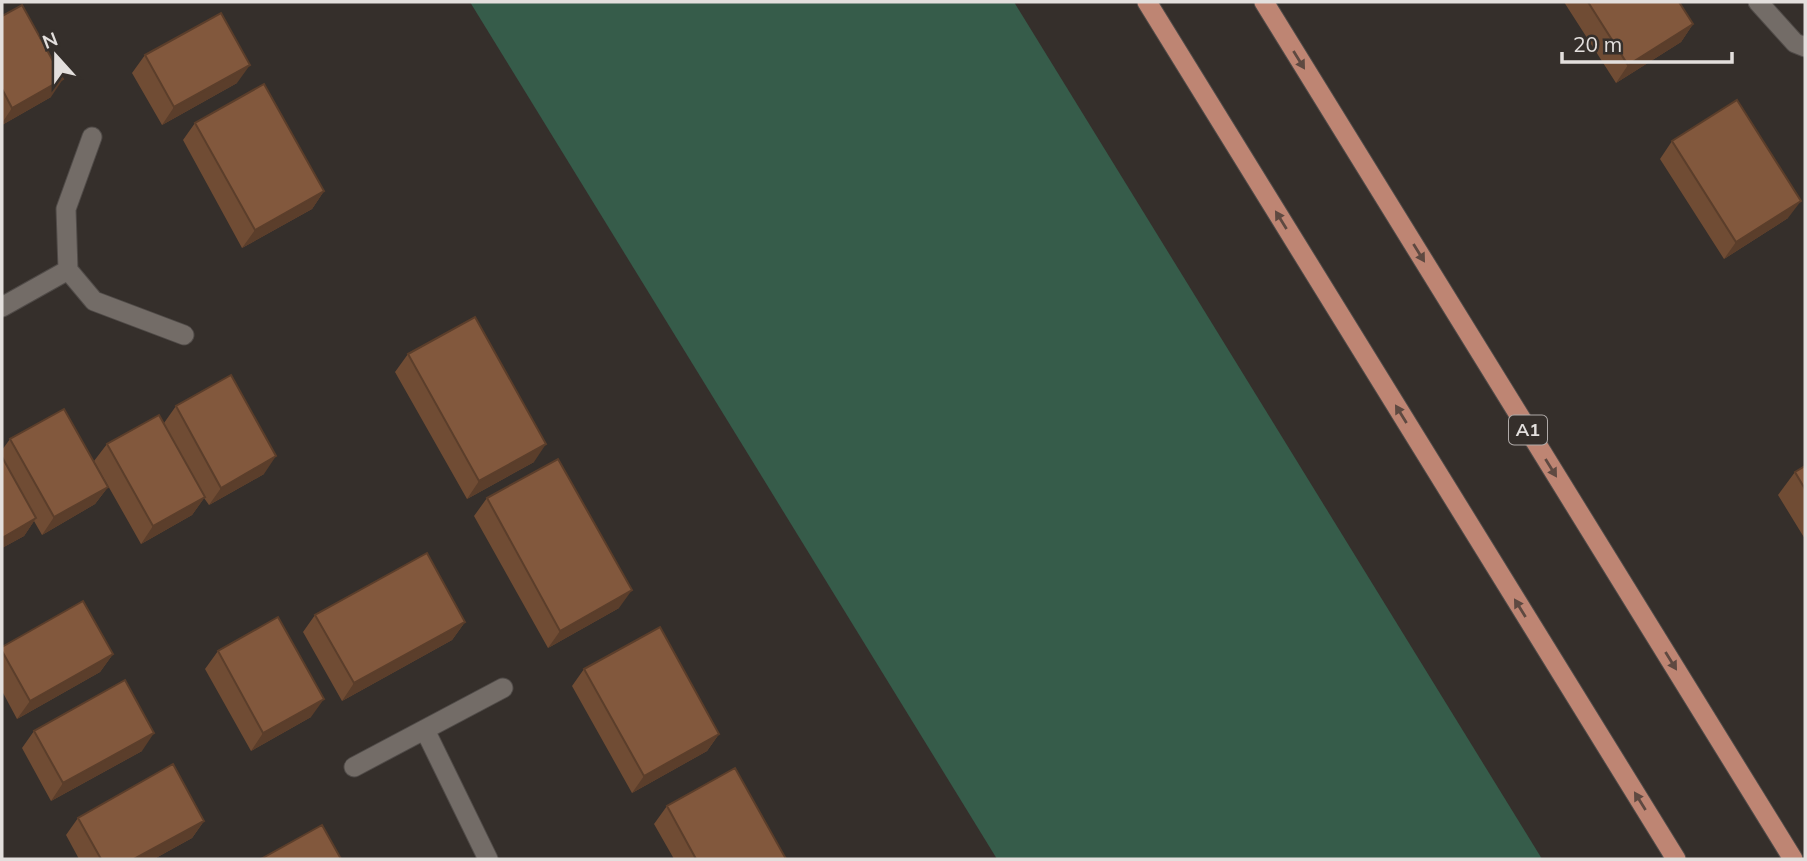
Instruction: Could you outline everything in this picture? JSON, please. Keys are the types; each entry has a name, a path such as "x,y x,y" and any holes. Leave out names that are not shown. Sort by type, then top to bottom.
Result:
{"highway":[{"path":"1147,2 1675,859"},
{"name":"A1","path":"1264,2 1793,859"}],"street":[{"path":"1758,2 1795,43 1805,47"},
{"path":"92,137 66,209 68,270 94,301 184,335"},
{"path":"2,307 68,270"},
{"path":"354,767 503,688"},
{"path":"425,730 488,859"}],"green space":[{"path":"470,2 1014,2 1542,859 997,859"}],"building":[{"path":"1588,2 1679,2 1693,24 1628,65"},
{"path":"22,5 63,79 12,108 2,89 2,16"},
{"path":"221,13 250,65 174,107 145,55"},
{"path":"264,84 324,191 255,230 195,123"},
{"path":"1737,100 1801,201 1736,242 1672,141"},
{"path":"475,317 546,444 479,481 408,354"},
{"path":"231,375 276,456 221,488 176,406"},
{"path":"64,409 108,487 54,517 10,439"},
{"path":"159,415 205,497 153,526 107,444"},
{"path":"2,457 36,518 2,538"},
{"path":"558,459 632,590 560,631 487,498"},
{"path":"1805,466 1805,489 1795,472"},
{"path":"427,553 465,622 354,683 315,615"},
{"path":"83,601 113,654 30,701 2,647"},
{"path":"278,617 324,699 263,733 218,651"},
{"path":"660,627 719,734 644,776 584,669"},
{"path":"125,680 154,733 63,783 34,731"},
{"path":"173,764 204,821 134,859 101,859 78,818"},
{"path":"735,768 786,859 696,859 667,806"},
{"path":"322,825 341,859 261,859"}]}
